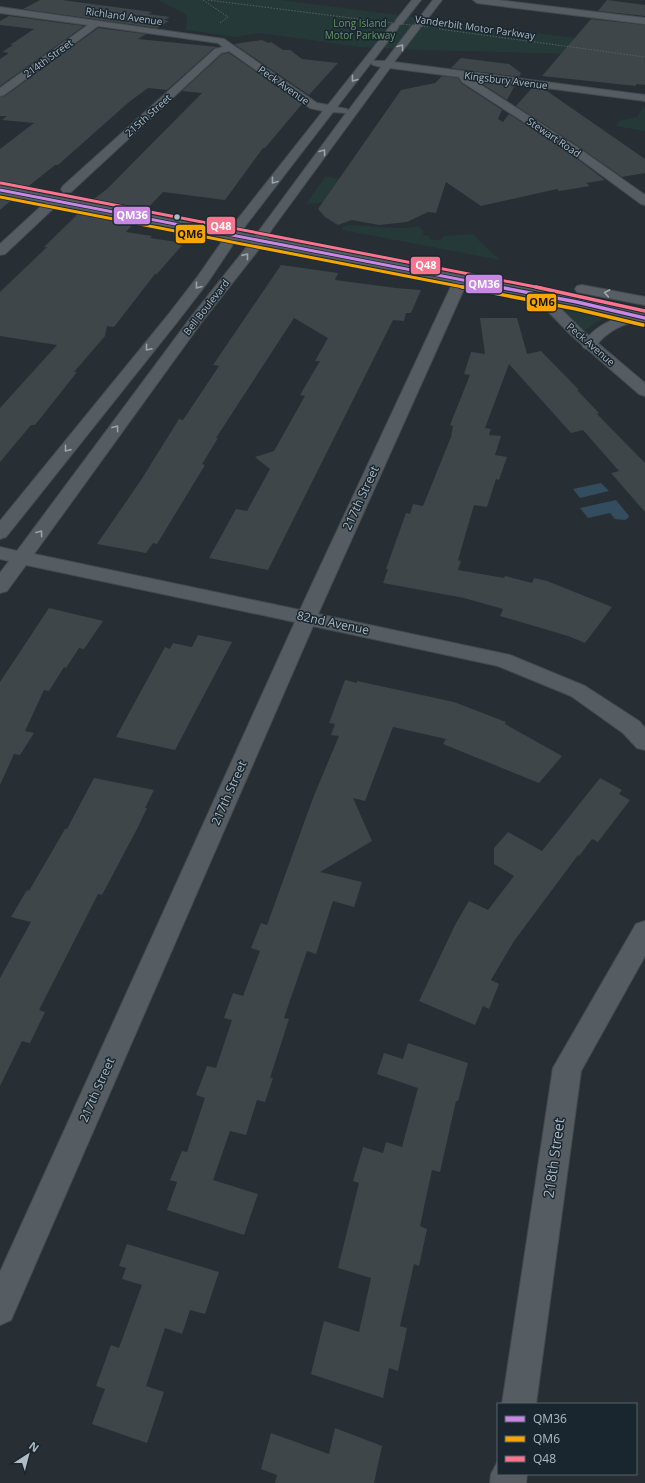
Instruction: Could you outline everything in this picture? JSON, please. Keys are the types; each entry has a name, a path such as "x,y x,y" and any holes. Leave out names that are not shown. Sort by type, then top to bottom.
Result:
{"main road":[{"path":"0,176 645,301"},
{"path":"0,190 539,295 644,318"},
{"path":"589,345 596,334 611,325 629,319 644,318"}],"street":[{"name":"Bell Boulevard","path":"0,533 173,318 203,279 241,223 330,110 367,61 393,23 418,0"},
{"name":"Bell Boulevard","path":"0,587 196,320 258,241 266,228 388,64 438,0"},
{"path":"478,0 575,8 645,20"},
{"name":"Richland Avenue","path":"0,10 221,41"},
{"name":"214th Street","path":"0,93 96,23"},
{"name":"Peck Avenue","path":"221,41 314,106 353,113"},
{"name":"215th Street","path":"67,189 218,51 231,48"},
{"name":"Kingsbury Avenue","path":"367,61 463,75 645,98"},
{"name":"Stewart Road","path":"463,75 466,80 573,149 645,201"},
{"path":"0,251 54,201"},
{"name":"217th Street","path":"0,1309 307,617 461,280"},
{"name":"Peck Avenue","path":"539,295 589,345 645,391"},
{"name":"82nd Avenue","path":"0,552 22,558 307,617 503,660 578,691 631,727 645,742"},
{"name":"218th Street","path":"519,1403 567,1068 645,932"}],"path":[{"path":"195,38 228,17 203,0"},
{"path":"208,0 377,21"},
{"name":"Vanderbilt Motor Parkway","path":"393,23 428,28"},
{"name":"Vanderbilt Motor Parkway","path":"436,28 645,57"}],"green space":[{"name":"Long Island Motor Parkway","path":"158,0 281,0 645,47 571,54 360,47 259,33 236,37 186,30 187,15"},
{"path":"643,107 645,108 645,131 616,126 619,121 637,117"},
{"path":"326,176 345,181 330,202 306,204"},
{"path":"348,225 392,228 419,226 424,232 423,235 431,236 428,238 432,240 440,240 444,236 472,234 500,260 343,230 341,228"},
{"path":"564,307 610,316 595,323 584,331 562,309"}],"water":[{"path":"601,483 609,491 580,498 573,489"},
{"path":"616,500 629,516 625,520 615,519 610,513 588,518 580,508"}],"building":[{"path":"40,0 62,0 152,12 148,14 170,17 164,20 169,21 157,28 23,9"},
{"path":"607,0 645,5 645,16 598,11"},
{"path":"9,16 84,26 0,86 0,59 9,53 2,52 34,29 0,25 0,21"},
{"path":"591,19 645,25 645,85 636,84 636,86 542,76"},
{"path":"98,28 146,34 138,39 218,47 214,48 167,90 148,88 129,102 58,165 55,165 25,189 0,185 0,149 34,123 2,120 7,116 0,116 0,97 5,96"},
{"path":"262,40 268,43 271,42 283,50 290,50 302,59 338,63 309,95 234,44"},
{"path":"229,53 302,104 265,148 263,148 225,200 163,192 144,212 90,202 107,189 202,93 182,91 222,54"},
{"path":"461,58 509,64 521,73 519,77 451,68"},
{"path":"442,76 458,78 461,83 502,110 498,119 503,122 509,114 568,152 605,180 586,183 590,186 559,191 557,189 481,206 446,182 436,213 428,212 407,222 379,225 352,220 338,225 325,217 318,209 401,90 435,83"},
{"path":"476,80 515,85 507,100"},
{"path":"532,88 544,89 645,159 645,173 622,177 578,146 516,106"},
{"path":"0,196 14,198 0,210"},
{"path":"81,211 135,222 126,232 152,236 150,238 184,243 157,274 155,274 114,327 107,326 105,336 74,372 77,372 35,425 31,425 0,462 0,408 57,345 0,336 0,292 47,247 44,247"},
{"path":"281,265 338,273 335,280 421,290 411,313 406,313 404,321 393,320 268,570 209,558 236,509 247,511 270,469 255,457 274,451 305,396 300,395 320,361 315,361 328,338 294,318 216,438 218,438 202,464 205,465 157,544 153,543 146,553 97,544 141,480 179,419 183,420 219,366 213,365"},
{"path":"480,318 517,318 527,354 541,351 579,390 577,390 599,413 597,414 645,463 645,512 611,473 619,471 583,430 571,433 509,364 485,428 491,429 489,435 501,436 495,455 507,457 499,480 496,479 487,507 474,505 458,560 461,561 458,570 504,578 505,576 532,583 534,578 547,581 612,607 585,643 568,636 500,616 503,609 464,598 383,583 388,569 386,569 406,513 410,514 413,504 423,506 451,437 453,426 450,425 470,375 464,374 471,352 485,354"},
{"path":"49,608 103,621 84,649 79,648 66,668 64,667 49,691 44,690 25,731 34,733 20,755 14,754 0,785 0,682"},
{"path":"198,635 232,642 175,750 116,737 165,647 170,649 173,643 192,647"},
{"path":"345,680 357,683 357,681 454,702 506,722 505,724 562,756 539,783 443,744 446,739 393,727 365,801 353,798 372,841 320,872 362,882 354,907 333,901 316,954 307,951 284,1018 289,1019 270,1078 273,1078 265,1102 257,1100 246,1135 230,1131 213,1180 258,1194 244,1235 167,1210 177,1182 170,1180 182,1151 187,1152 205,1098 196,1095 207,1066 216,1068 232,1020 224,1018 233,993 243,996 260,951 251,948 261,923 267,925 313,798 339,736 331,735 335,724 329,723"},
{"path":"94,778 154,790 138,827 102,895 98,894 39,1010 45,1012 30,1043 22,1041 0,1086 0,978 31,922 11,917 27,890 29,891 65,829 67,829"},
{"path":"600,778 622,790 619,794 630,800 598,842 592,839 579,856 578,855 514,941 491,980 499,984 489,1009 483,1006 475,1025 419,1001 455,925 469,901 488,910 514,876 494,864 494,848 508,832 542,851"},
{"path":"408,1043 468,1063 458,1101 456,1101 440,1172 432,1170 420,1226 427,1229 419,1266 414,1264 400,1326 407,1328 398,1371 389,1368 383,1398 311,1374 324,1321 359,1332 371,1278 338,1268 359,1183 353,1181 363,1147 383,1153 386,1142 402,1147 418,1088 377,1074 384,1053 403,1059"},
{"path":"127,1244 219,1272 205,1314 190,1310 182,1334 165,1328 146,1386 164,1392 147,1443 92,1424 105,1389 96,1386 111,1345 119,1348 142,1285 122,1279 126,1268 119,1266"},
{"path":"335,1428 382,1446 374,1483 275,1483 277,1475 261,1469 271,1433 329,1454"}],"transit line":[{"name":"Q48","path":"1,183 578,295 645,311"},
{"name":"QM36","path":"0,190 577,302 645,318"},
{"name":"QM6","path":"0,197 576,309 643,325"}]}
